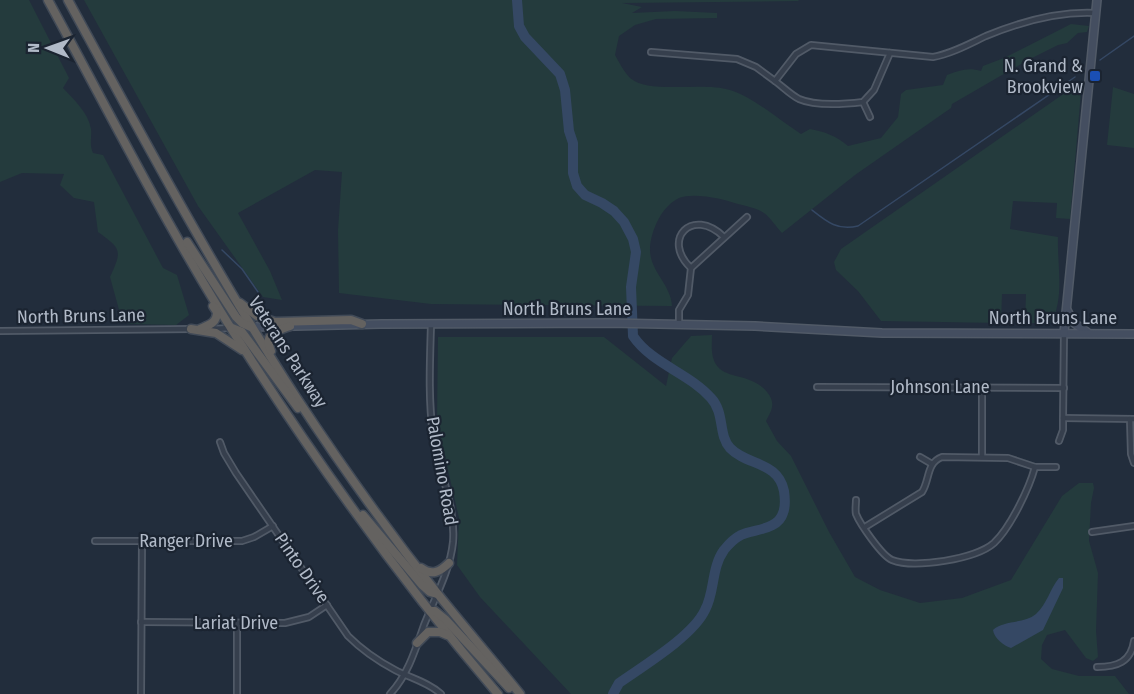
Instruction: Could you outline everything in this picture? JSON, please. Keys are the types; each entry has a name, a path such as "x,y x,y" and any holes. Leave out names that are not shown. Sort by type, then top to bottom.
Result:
{"highway":[{"name":"Veterans Parkway","path":"48,0 157,200 247,354 331,479 448,635 498,694"},
{"name":"Veterans Parkway","path":"68,0 183,210 251,327 324,438 437,594 520,694"},
{"path":"157,200 236,317 251,327"},
{"path":"178,236 182,254 217,312 214,322 195,329"},
{"path":"234,297 254,314 268,321 351,320 362,324"},
{"path":"290,326 272,333 268,343 303,399 316,426"},
{"path":"232,328 242,332 305,419 324,438"},
{"path":"195,329 223,337 247,354"},
{"path":"331,479 422,585 430,592 437,594"},
{"path":"413,561 424,570 433,573 440,571 448,563"},
{"path":"430,611 435,611 445,619 516,694"},
{"path":"417,643 428,632 448,635"}],"main road":[{"path":"1064,333 1097,0"},
{"path":"1067,307 1068,314 1074,323 1091,333"},
{"name":"North Bruns Lane","path":"232,328 362,324 610,323 755,326 882,333 1134,334"}],"street":[{"path":"775,81 796,54 811,45 923,57 939,56 1026,22 1068,14 1096,13"},
{"path":"651,52 737,59 756,67 798,98 806,101 849,104 863,102 874,90 890,53"},
{"path":"863,102 870,117"},
{"path":"679,324 680,310 688,295 691,268 747,217"},
{"path":"691,268 685,262 679,248 681,236 685,231 695,225 706,224 712,226 724,237"},
{"name":"Palomino Road","path":"390,694 404,674 452,551 453,526 431,417 431,324"},
{"name":"North Bruns Lane","path":"0,331 232,328"},
{"path":"1059,441 1064,418 1064,333"},
{"name":"Johnson Lane","path":"817,387 1064,388"},
{"path":"982,388 982,458"},
{"path":"1064,418 1132,419 1131,454 1134,463"},
{"name":"Pinto Drive","path":"220,442 228,462 357,645 404,674"},
{"path":"921,457 932,464"},
{"path":"865,527 922,492 932,464 942,457 1008,458 1035,467 1056,467"},
{"path":"856,500 856,514 880,552 893,561 944,562 985,549 996,542 1024,499 1035,467"},
{"name":"Ranger Drive","path":"95,541 242,541 273,526"},
{"path":"1092,532 1134,526"},
{"path":"141,694 142,541"},
{"name":"Lariat Drive","path":"141,622 285,623 297,621 327,605"},
{"path":"237,623 237,694"},
{"path":"1097,667 1121,664 1130,656 1134,641"},
{"path":"404,674 428,684 441,694"}],"green space":[{"path":"0,0 29,0 69,78 63,88 87,117 91,129 93,153 103,155 163,268 177,275 189,315 176,325 128,324 121,317 110,277 117,261 118,251 98,232 94,202 74,198 60,185 64,174 22,173 0,182"},
{"path":"84,0 798,0 622,3 642,7 632,13 675,11 717,13 717,18 656,19 635,25 619,36 615,55 628,76 639,83 663,87 705,87 730,90 758,104 801,134 810,129 835,137 848,146 881,138 898,117 901,94 906,90 943,85 947,75 960,70 981,71 983,66 1004,58 1071,24 1089,26 1087,32 1078,33 1067,43 1028,60 952,104 951,108 855,175 782,233 767,215 751,207 701,196 685,196 673,202 659,219 650,248 653,264 668,291 672,306 431,304 339,293 338,230 342,172 315,170 238,213 270,271 282,300 263,297 198,206"},
{"path":"1082,81 1070,219 1056,218 1057,203 1013,201 1010,229 1058,237 1059,292 1051,323 1025,323 1026,294 1002,294 1001,323 881,321 858,291 836,270 834,262 841,249"},
{"path":"1113,87 1134,94 1134,148 1107,145"},
{"path":"712,335 713,356 718,367 722,371 755,382 770,396 772,406 766,421 777,441 791,456 829,532 855,577 880,590 920,603 962,598 1011,580 1062,496 1079,483 1093,483 1089,541 1098,573 1096,631 1098,657 1093,661 1086,658 1065,630 1047,635 1042,645 1041,659 1052,669 1079,676 1115,676 1129,694 571,694 480,597 457,565 459,518 437,422 438,337 604,337 666,386 672,358 691,336"}],"water":[{"path":"1059,578 1063,578 1063,588 1043,630 1011,648 995,636 993,630 997,627 1036,614"}],"waterway":[{"path":"517,0 519,26 525,37 560,74 565,90 569,131 573,143 573,173 577,186 585,195 614,211 624,222 633,239 636,252 631,287 633,336 650,354 702,389 711,398 718,410 726,443 737,454 769,469 781,481 784,491 784,510 776,523 741,535 724,550 717,564 708,603 699,620 679,640 619,683 613,694"},
{"path":"1100,60 1134,36"},
{"path":"812,210 828,222 839,226 858,226 1075,77"},
{"path":"222,250 242,269 258,292"}],"place":[{"name":"N. Grand & Brookview","path":"1095,76"}]}
